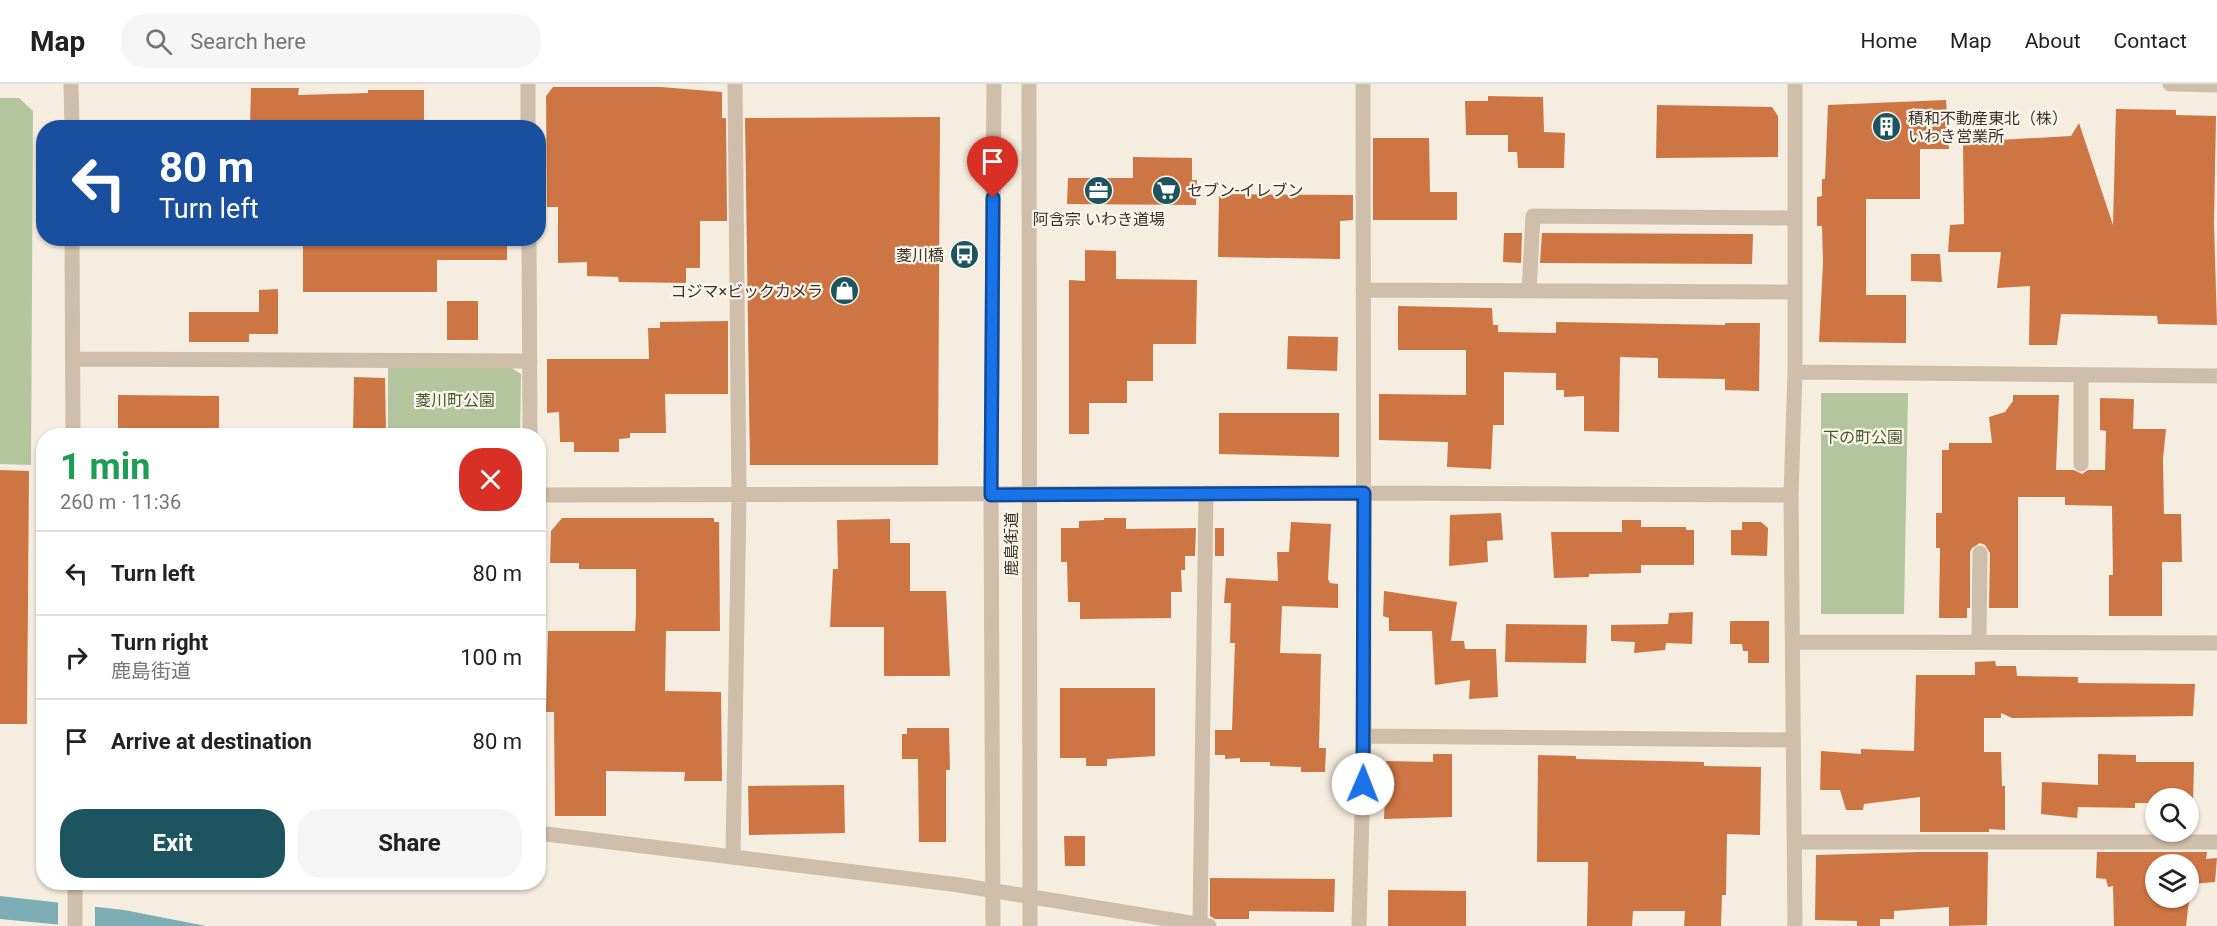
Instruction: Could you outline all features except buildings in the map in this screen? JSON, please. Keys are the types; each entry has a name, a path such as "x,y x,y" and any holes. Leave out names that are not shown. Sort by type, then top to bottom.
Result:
{"street":[{"path":"71,84 72,120"},
{"path":"528,84 528,120"},
{"path":"734,855 739,496 735,84"},
{"name":"鹿島街道","path":"993,890 991,495 994,84"},
{"name":"鹿島街道","path":"1029,84 1029,897"},
{"path":"1359,926 1364,736 1363,84"},
{"path":"1795,84 1795,372 1791,495 1795,926"},
{"path":"2170,84 2217,85"},
{"path":"1529,291 1533,216 1795,218"},
{"path":"72,246 73,428"},
{"path":"529,246 530,428"},
{"path":"1363,290 1795,292"},
{"path":"74,359 530,361"},
{"path":"1795,372 2217,376"},
{"path":"2080,464 2081,375"},
{"path":"546,495 1364,493 1791,495"},
{"path":"546,833 734,855 993,890 1205,925 1206,494"},
{"path":"1979,642 1980,553"},
{"path":"1793,642 2217,643"},
{"path":"1364,736 1792,740"},
{"path":"1794,842 2217,842"},
{"path":"75,890 75,926"},
{"path":"993,890 993,926"},
{"path":"1029,897 1030,926"}],"green space":[{"path":"0,98 19,98 33,111 31,465 0,464"},
{"name":"菱川町公園","path":"388,365 507,365 521,374 520,428 388,428"},
{"name":"下の町公園","path":"1821,393 1908,393 1904,614 1821,614"}],"water":[{"path":"0,896 124,910 206,926 74,926 0,919"}],"pier":[{"path":"58,900 95,904 95,926 58,926"}],"place":[{"name":"積和不動産東北（株） いわき営業所","path":"1887,127"},
{"name":"セブン-イレブン","path":"1166,190"},
{"name":"阿含宗 いわき道場","path":"1099,191"},
{"name":"菱川橋","path":"965,255"},
{"name":"コジマ×ビックカメラ","path":"844,291"}],"route":[{"path":"993,198 991,495 1364,493 1363,784"}]}
